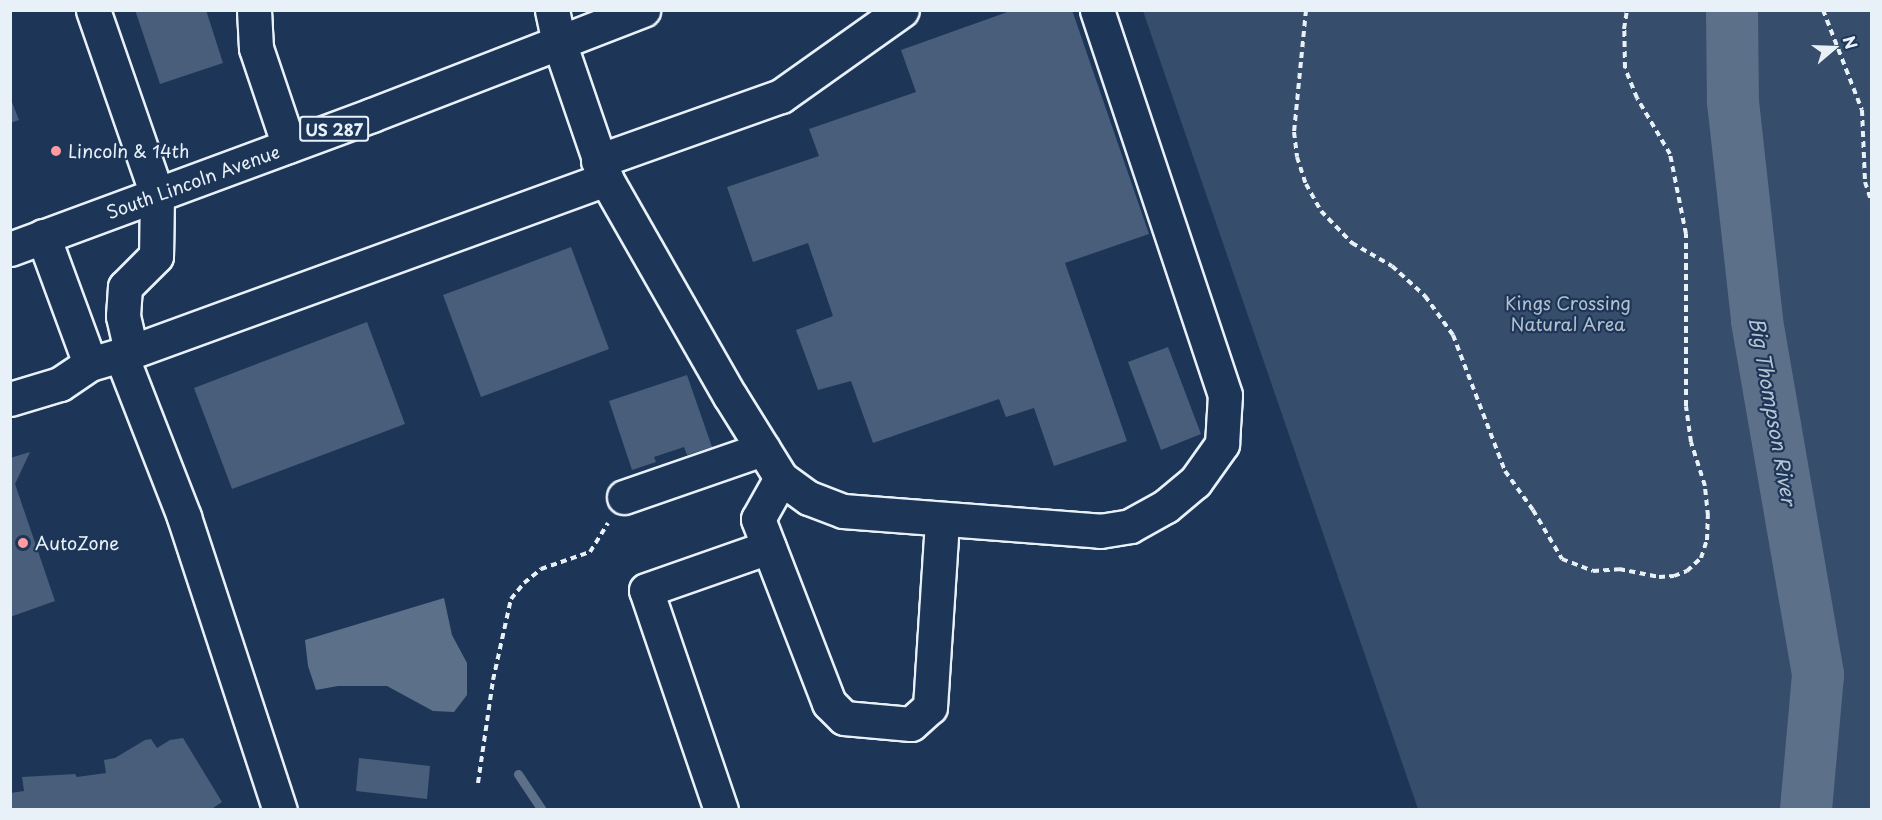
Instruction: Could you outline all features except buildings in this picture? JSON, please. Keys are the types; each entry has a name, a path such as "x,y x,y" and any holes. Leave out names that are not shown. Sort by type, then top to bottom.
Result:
{"main road":[{"path":"93,10 157,195 156,256 125,287 123,316 126,353 184,517 280,810"},
{"path":"255,10 256,48 289,146"},
{"path":"552,10 559,42 602,170 781,478 809,498 843,511 1100,531 1130,526 1166,506 1195,482 1222,444 1226,395 1097,10"},
{"name":"South Lincoln Avenue","path":"10,249 289,146 643,10"},
{"path":"10,399 60,384 90,364 126,353 602,170 781,96 902,10"},
{"path":"43,236 90,364"},
{"path":"624,497 763,449"},
{"path":"781,478 758,519 829,703 844,718 911,724 930,707 942,519"},
{"path":"721,810 646,590 769,547"}],"path":[{"path":"1306,10 1294,132 1297,157 1306,184 1321,211 1352,243 1392,266 1425,296 1453,335 1505,471 1533,510 1562,559 1593,571 1619,568 1659,577 1674,576 1687,571 1701,558 1707,540 1708,516 1705,486 1691,442 1686,406 1686,234 1670,154 1637,98 1625,68 1624,29 1627,10"},
{"path":"1822,10 1862,110 1864,182 1872,203"},
{"path":"478,783 493,680 511,599 524,583 541,569 590,552 624,497"}],"green space":[{"name":"Kings Crossing Natural Area","path":"1143,11 1870,11 1871,809 1418,809"}],"shaded area":[{"path":"444,598 452,635 467,663 467,695 454,712 433,711 387,686 338,686 316,690 308,666 305,640"}],"waterway":[{"name":"Big Thompson River","path":"1732,10 1733,102 1757,321 1818,675 1806,810"},
{"path":"518,774 542,810"}],"place":[{"name":"Lincoln & 14th","path":"56,151"},
{"name":"AutoZone","path":"23,543"}]}
